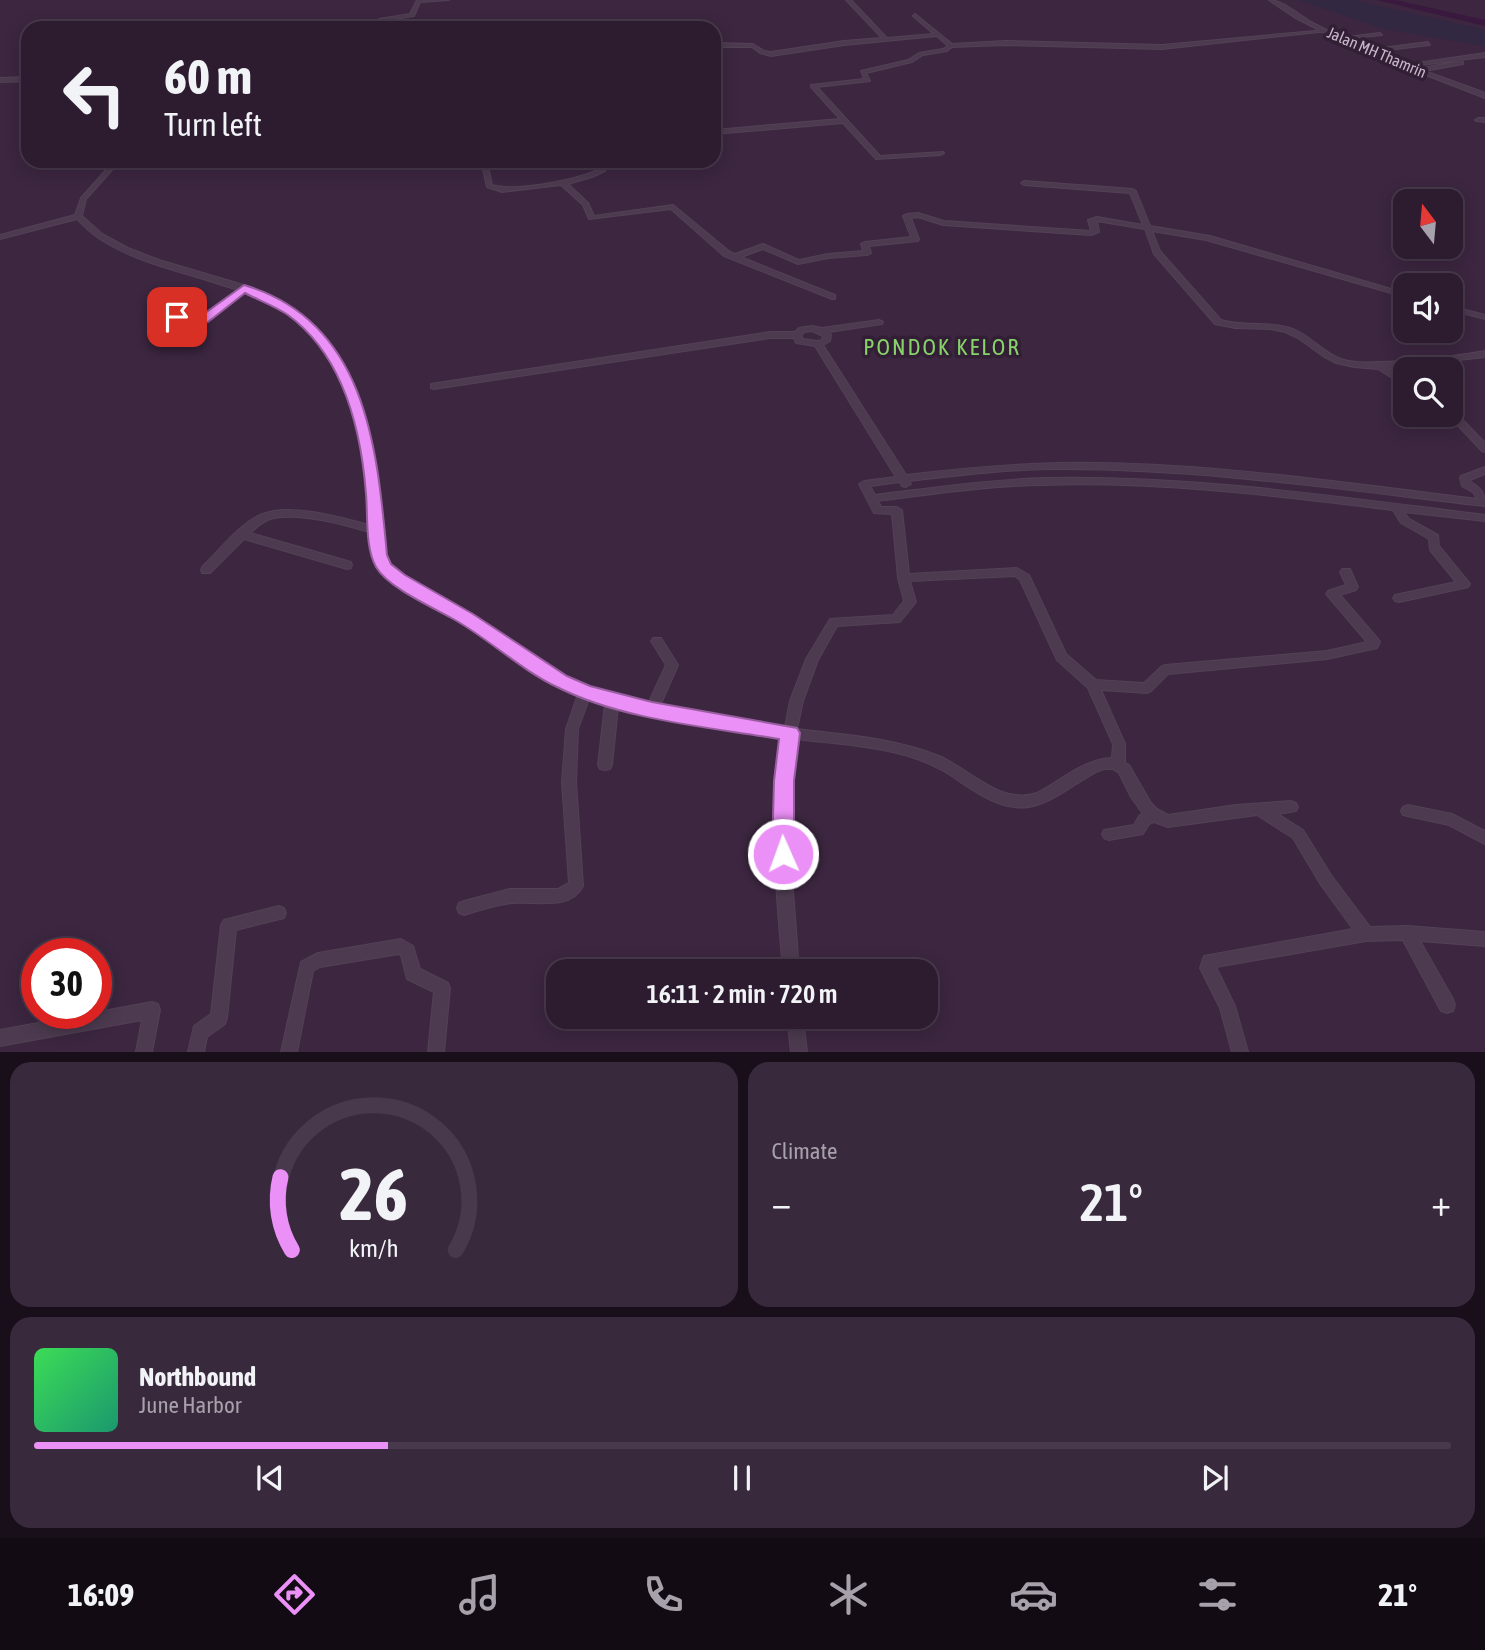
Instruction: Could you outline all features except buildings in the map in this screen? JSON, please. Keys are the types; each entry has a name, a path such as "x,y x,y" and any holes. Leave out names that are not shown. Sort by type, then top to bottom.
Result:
{"street":[{"path":"381,21 412,15 419,0 447,0"},
{"path":"848,0 885,39"},
{"name":"Jalan MH Thamrin","path":"1272,0 1319,32 1485,96"},
{"path":"0,9 15,9"},
{"path":"915,16 951,46"},
{"path":"941,153 878,158 813,86 868,80 863,72 910,61 921,54 945,50 951,46 1060,43 1162,47 1319,32"},
{"path":"1340,38 1380,34"},
{"path":"721,46 753,46 771,54 937,35"},
{"path":"1370,50 1428,44"},
{"path":"1406,65 1485,55"},
{"path":"1419,70 1461,63 1452,58"},
{"path":"9,80 21,75"},
{"path":"0,80 21,79"},
{"path":"721,131 842,121"},
{"path":"78,216 82,199 111,168"},
{"path":"485,168 489,186 494,189 519,189 563,183 600,171 602,168"},
{"path":"563,183 586,204 592,218 673,208 714,245 734,257 832,297"},
{"path":"1024,183 1133,191 1157,253 1218,322 1239,328 1285,329 1340,362 1378,365 1485,354"},
{"path":"734,257 763,246 798,262 867,253 865,244 915,239 906,216 912,214 943,223 1094,233 1091,220 1094,219 1146,226 1219,242 1393,292"},
{"path":"0,237 78,216"},
{"path":"78,216 86,226 131,252 244,288 292,312 324,344 344,373 361,418 373,486 375,530 384,567 399,580 467,618 561,681 612,701 790,733 879,745 934,760 1006,800 1030,801 1044,797 1104,762 1118,763"},
{"path":"186,309 178,317 202,320 244,288"},
{"path":"1463,311 1485,317"},
{"path":"822,331 879,322"},
{"path":"434,386 770,335 797,335 802,330 812,328 827,335 826,341 818,344 799,341 797,335"},
{"path":"818,344 904,479 909,494"},
{"path":"1378,365 1393,375"},
{"path":"1463,425 1485,448"},
{"path":"790,959 782,828 790,733 806,674 832,624 838,621 899,617 911,602 904,578 897,510 878,511 864,484 980,470 1061,466 1244,475 1484,503"},
{"path":"1172,470 1178,485"},
{"path":"1484,503 1477,490 1466,484 1465,478 1485,470"},
{"path":"872,499 986,484 1067,481 1178,485 1485,518"},
{"path":"1396,507 1405,521 1434,537 1434,547 1464,584 1399,598"},
{"path":"206,570 261,518 278,512 375,530"},
{"path":"244,535 347,565"},
{"path":"904,578 1017,572 1025,578 1062,657 1093,685 1119,744 1118,763 1154,816 1168,821 1291,807"},
{"path":"1093,685 1147,688 1165,670 1327,655 1373,645 1374,642 1332,594 1352,587 1346,572"},
{"path":"652,709 672,665 657,641"},
{"path":"464,908 510,896 560,897 576,886 569,782 572,729 585,692"},
{"path":"605,765 612,701"},
{"path":"1259,809 1298,834 1326,880 1366,934"},
{"path":"1408,811 1452,820 1485,838"},
{"path":"1109,834 1138,830 1144,820 1154,816"},
{"path":"195,1052 200,1032 219,1018 229,925 279,913"},
{"path":"1406,933 1447,1005"},
{"path":"1240,1052 1227,1006 1208,968 1209,961 1366,934 1406,933 1485,939"},
{"path":"289,1052 306,967 318,960 401,946 408,951 413,974 442,988 436,1052"},
{"path":"0,1038 152,1010 144,1052"},
{"path":"796,1029 799,1052"}],"shaded area":[{"path":"1298,0 1353,0 1485,30 1485,46 1384,29"}],"waterway":[{"path":"1382,0 1485,23"}],"district":[{"name":"PONDOK KELOR","path":"942,347"}],"route":[{"path":"177,317 204,320 244,288 292,312 324,344 344,373 361,418 373,486 379,555 384,567 399,580 467,618 561,681 585,692 652,709 790,733 784,781 783,854"}]}
